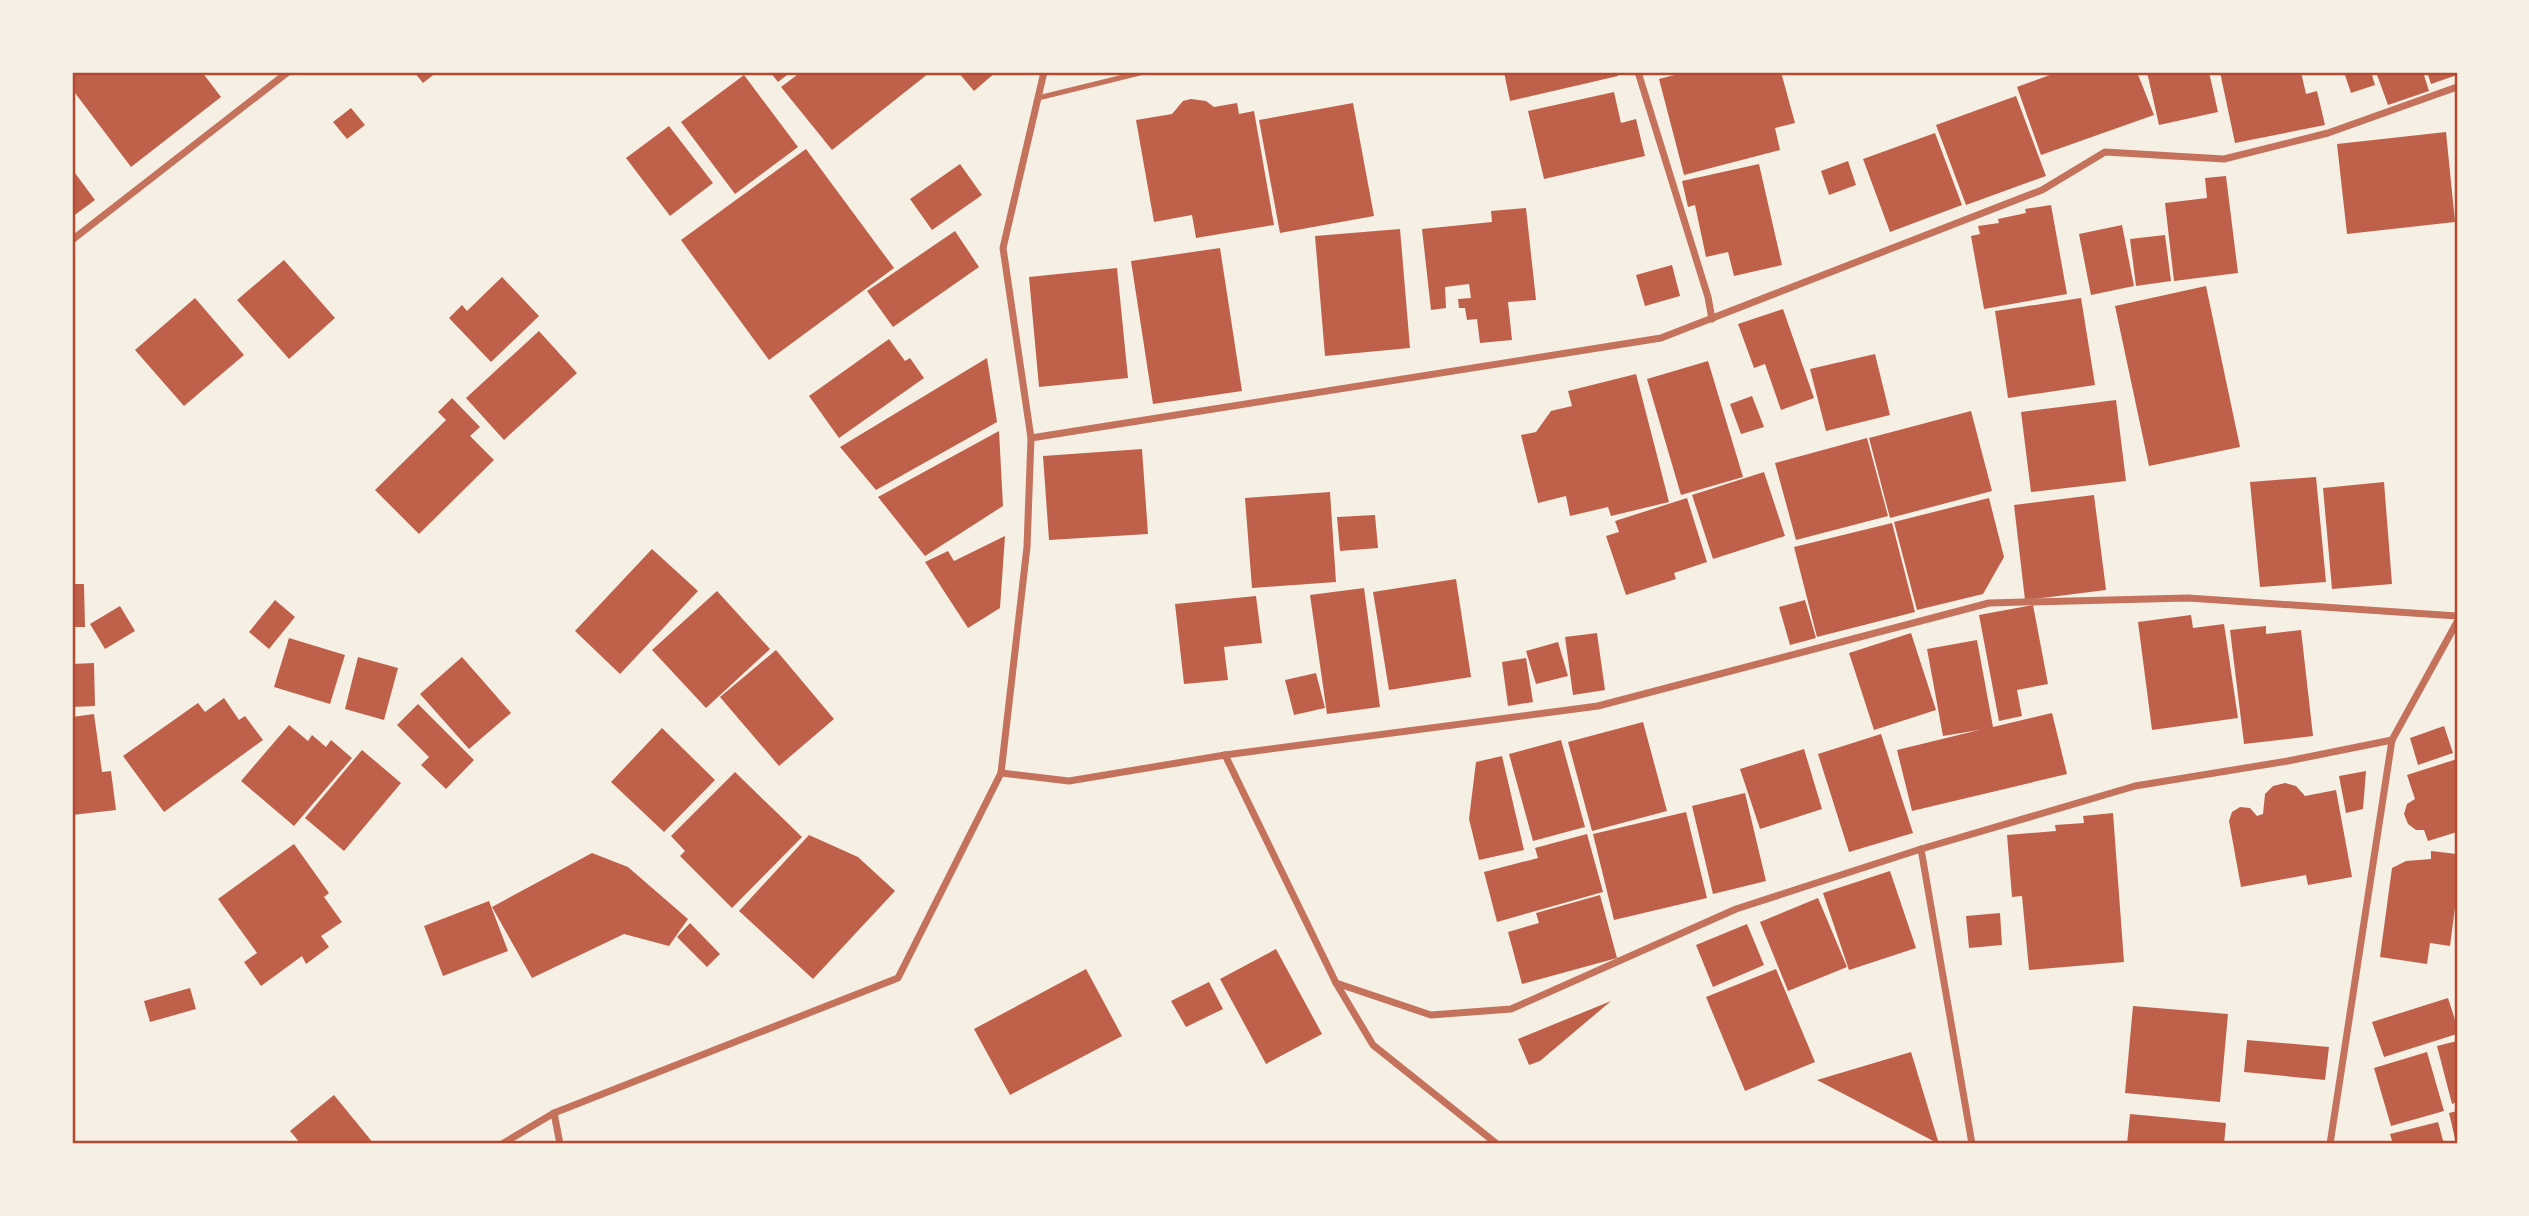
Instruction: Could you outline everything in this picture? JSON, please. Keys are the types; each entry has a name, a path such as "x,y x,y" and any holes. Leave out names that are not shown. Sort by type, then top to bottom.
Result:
{"street":[{"path":"72,240 288,72"},
{"path":"502,1144 554,1113 898,978 1001,773 1027,547 1031,438 1003,248 1044,72"},
{"path":"1637,72 1708,297 1712,319"},
{"path":"1031,438 1661,338 2042,190 2105,152 2224,159 2328,133 2457,87"},
{"path":"1001,773 1069,781 1224,755 1598,706 1989,603 2188,598 2457,616"},
{"path":"2330,1144 2392,740 2457,622"},
{"path":"1336,983 1431,1015 1511,1009 1737,909 1922,849 2135,786 2287,761 2392,740"},
{"path":"1224,755 1336,983 1373,1045 1497,1144"},
{"path":"1922,849 1972,1144"},
{"path":"554,1113 560,1144"}],"lane":[{"path":"1038,98 1144,72"}],"building":[{"path":"72,72 202,72 221,97 131,167 72,89"},
{"path":"414,72 437,72 423,83"},
{"path":"770,72 791,72 778,82"},
{"path":"801,72 929,73 832,150 781,87"},
{"path":"958,72 996,72 974,91"},
{"path":"1504,72 1617,72 1618,76 1510,101"},
{"path":"1686,72 1781,72 1795,123 1775,128 1780,150 1684,175 1659,79"},
{"path":"2058,72 2137,72 2154,115 2041,155 2017,87"},
{"path":"2147,72 2209,72 2218,112 2159,125"},
{"path":"2220,72 2301,72 2306,94 2317,91 2325,125 2235,143"},
{"path":"2344,72 2371,72 2375,85 2351,93"},
{"path":"2376,72 2423,72 2429,91 2388,105"},
{"path":"2427,72 2457,72 2457,75 2431,84"},
{"path":"744,75 798,147 735,194 681,122"},
{"path":"1614,92 1621,123 1636,119 1645,156 1544,179 1528,111"},
{"path":"2016,96 2046,176 1966,205 1936,125"},
{"path":"1183,101 1206,101 1214,107 1237,103 1239,114 1254,111 1274,225 1196,238 1192,215 1154,222 1136,120 1172,114"},
{"path":"1353,103 1374,216 1280,233 1259,120"},
{"path":"351,108 365,125 347,139 333,122"},
{"path":"669,126 713,183 670,216 626,158"},
{"path":"2446,132 2455,222 2347,234 2337,144"},
{"path":"1935,133 1962,205 1890,232 1863,159"},
{"path":"806,149 894,268 769,360 681,240"},
{"path":"1848,161 1856,185 1829,195 1821,171"},
{"path":"960,164 982,195 932,230 910,199"},
{"path":"1759,164 1782,265 1734,276 1728,252 1706,257 1695,205 1688,207 1682,181"},
{"path":"72,169 95,200 72,217"},
{"path":"2226,176 2238,273 2174,281 2165,203 2207,198 2205,178"},
{"path":"2051,205 2067,294 1984,309 1971,236 1980,234 1978,226 1999,223 1998,219 2026,213 2025,209"},
{"path":"1526,208 1536,300 1508,302 1512,340 1480,343 1477,319 1467,320 1465,308 1459,308 1458,299 1471,298 1469,284 1445,287 1446,308 1431,310 1422,229 1492,222 1491,211"},
{"path":"2122,225 2134,286 2091,295 2079,234"},
{"path":"1400,229 1410,348 1325,356 1315,236"},
{"path":"955,231 979,267 893,327 867,291"},
{"path":"2165,235 2171,281 2136,286 2130,239"},
{"path":"1220,248 1242,391 1153,404 1131,261"},
{"path":"284,260 335,318 289,359 237,300"},
{"path":"1672,265 1680,296 1645,306 1636,275"},
{"path":"1117,268 1128,378 1039,387 1029,277"},
{"path":"502,277 539,316 491,362 449,318 462,305 467,311"},
{"path":"2206,286 2240,447 2149,466 2115,306"},
{"path":"195,298 244,355 184,406 135,350"},
{"path":"2081,298 2095,385 2008,398 1995,311"},
{"path":"1783,309 1814,398 1781,410 1765,364 1754,368 1738,324"},
{"path":"539,331 577,373 504,440 466,398"},
{"path":"889,339 905,361 910,358 924,378 839,438 809,396"},
{"path":"1875,354 1890,415 1826,431 1810,369"},
{"path":"987,358 997,422 876,490 840,447"},
{"path":"1708,361 1743,477 1681,495 1647,379"},
{"path":"1636,374 1669,502 1611,516 1608,507 1570,516 1566,496 1538,503 1521,435 1536,432 1551,411 1572,406 1568,391"},
{"path":"1752,396 1764,427 1741,434 1730,404"},
{"path":"452,398 480,427 470,436 494,460 419,534 375,490 446,420 438,412"},
{"path":"2116,400 2126,481 2031,492 2021,412"},
{"path":"1971,411 1992,491 1890,518 1869,438"},
{"path":"999,431 1003,506 925,556 878,497"},
{"path":"1867,438 1888,516 1796,540 1775,463"},
{"path":"1142,449 1148,534 1049,540 1043,456"},
{"path":"1764,472 1785,536 1713,559 1692,495"},
{"path":"2316,477 2326,582 2260,587 2250,482"},
{"path":"2384,482 2392,584 2332,589 2323,488"},
{"path":"1330,492 1336,582 1252,588 1245,498"},
{"path":"2094,495 2106,590 2025,600 2014,505"},
{"path":"1687,498 1707,562 1674,573 1676,579 1626,595 1606,536 1619,532 1615,521"},
{"path":"1989,498 2004,557 1983,594 1917,610 1894,522"},
{"path":"1375,515 1378,548 1340,551 1337,517"},
{"path":"1892,523 1915,612 1817,637 1794,547"},
{"path":"1005,536 1000,608 968,628 925,562 948,551 954,561"},
{"path":"652,549 698,591 620,674 575,631"},
{"path":"1456,579 1471,677 1389,690 1373,592"},
{"path":"72,584 84,584 85,627 72,627"},
{"path":"1364,588 1380,707 1327,714 1310,595"},
{"path":"717,591 770,649 706,708 652,650"},
{"path":"1256,596 1262,643 1224,647 1228,680 1184,684 1175,604"},
{"path":"275,600 295,617 269,649 249,632"},
{"path":"1805,600 1816,638 1790,645 1779,607"},
{"path":"2033,605 2048,684 2017,690 2022,716 1999,721 1979,615"},
{"path":"120,606 135,631 105,649 90,624"},
{"path":"2191,615 2193,628 2224,624 2238,718 2152,730 2138,622"},
{"path":"2266,626 2266,634 2301,630 2313,736 2244,744 2230,630"},
{"path":"1597,633 1605,690 1573,695 1565,637"},
{"path":"1911,633 1936,710 1874,730 1849,653"},
{"path":"289,638 345,655 330,704 274,687"},
{"path":"1977,640 1993,727 2052,713 2067,774 1912,811 1897,750 1979,730 1943,736 1927,649"},
{"path":"1558,642 1568,676 1536,684 1526,651"},
{"path":"776,650 834,719 779,766 720,697"},
{"path":"358,657 398,668 384,720 345,709"},
{"path":"462,657 511,713 469,749 420,694"},
{"path":"1526,658 1533,702 1508,706 1502,662"},
{"path":"94,663 95,706 72,707 72,664"},
{"path":"1316,673 1325,708 1294,715 1285,680"},
{"path":"224,698 239,720 245,716 263,740 164,812 123,756 198,703 205,712"},
{"path":"418,704 474,760 446,789 421,765 429,757 397,725"},
{"path":"94,714 102,772 111,771 116,810 72,815 72,717"},
{"path":"1643,722 1667,811 1592,831 1568,742"},
{"path":"289,725 308,741 312,735 326,747 331,740 352,758 294,826 241,781"},
{"path":"2444,726 2453,753 2418,765 2410,738"},
{"path":"662,728 715,780 664,832 611,782"},
{"path":"1881,734 1913,833 1849,852 1818,754"},
{"path":"1561,740 1585,827 1533,841 1509,754"},
{"path":"1804,749 1822,809 1760,829 1740,769"},
{"path":"362,750 401,783 344,851 305,818"},
{"path":"1502,756 1524,850 1479,860 1469,819 1476,762"},
{"path":"2457,759 2457,832 2428,841 2424,830 2416,830 2408,824 2404,814 2407,804 2415,799 2407,775"},
{"path":"2366,771 2363,809 2346,813 2339,776"},
{"path":"735,772 802,837 732,908 680,856 685,851 671,836"},
{"path":"2285,783 2296,786 2305,796 2336,790 2352,877 2308,885 2306,875 2241,887 2229,821 2232,812 2240,807 2250,808 2257,816 2263,814 2265,794 2273,786"},
{"path":"1745,793 1766,881 1713,894 1692,806"},
{"path":"1686,812 1707,898 1614,920 1593,834"},
{"path":"2113,813 2124,962 2029,970 2022,896 2012,897 2007,835 2056,831 2055,825 2084,823 2083,816"},
{"path":"1587,834 1603,892 1497,922 1484,872 1538,858 1535,848"},
{"path":"809,835 858,857 895,891 813,979 739,911"},
{"path":"294,844 329,893 324,897 342,922 321,936 329,947 306,964 302,956 261,986 244,962 257,953 218,899"},
{"path":"2431,851 2457,854 2457,892 2450,946 2430,943 2427,964 2380,957 2392,868 2406,861 2431,859"},
{"path":"592,853 628,867 688,919 669,946 624,934 532,978 492,907"},
{"path":"1890,871 1916,948 1849,970 1823,893"},
{"path":"1600,895 1617,958 1522,984 1508,932 1539,923 1536,913"},
{"path":"1818,898 1847,967 1788,991 1760,922"},
{"path":"489,901 508,951 443,976 424,926"},
{"path":"2000,913 2002,945 1969,948 1966,916"},
{"path":"690,923 720,954 707,967 677,937"},
{"path":"1747,924 1764,965 1713,987 1696,945"},
{"path":"1276,949 1322,1034 1266,1064 1220,979"},
{"path":"1086,969 1122,1036 1010,1095 974,1029"},
{"path":"1776,969 1815,1062 1745,1091 1706,997"},
{"path":"1209,982 1223,1009 1186,1027 1171,1001"},
{"path":"190,988 196,1009 150,1022 144,1001"},
{"path":"2448,998 2457,1034 2384,1057 2372,1022"},
{"path":"1611,1001 1540,1061 1529,1065 1518,1039"},
{"path":"2133,1006 2228,1014 2220,1102 2125,1093"},
{"path":"2247,1040 2329,1047 2325,1080 2244,1072"},
{"path":"2457,1041 2457,1102 2452,1104 2437,1046"},
{"path":"1911,1052 1939,1144 1817,1080"},
{"path":"2427,1052 2444,1111 2391,1126 2374,1068"},
{"path":"334,1095 374,1144 301,1144 290,1131"},
{"path":"2457,1111 2457,1143 2456,1143 2449,1113"},
{"path":"2130,1114 2226,1123 2224,1144 2127,1144"},
{"path":"2438,1122 2444,1144 2393,1144 2390,1134"}]}
